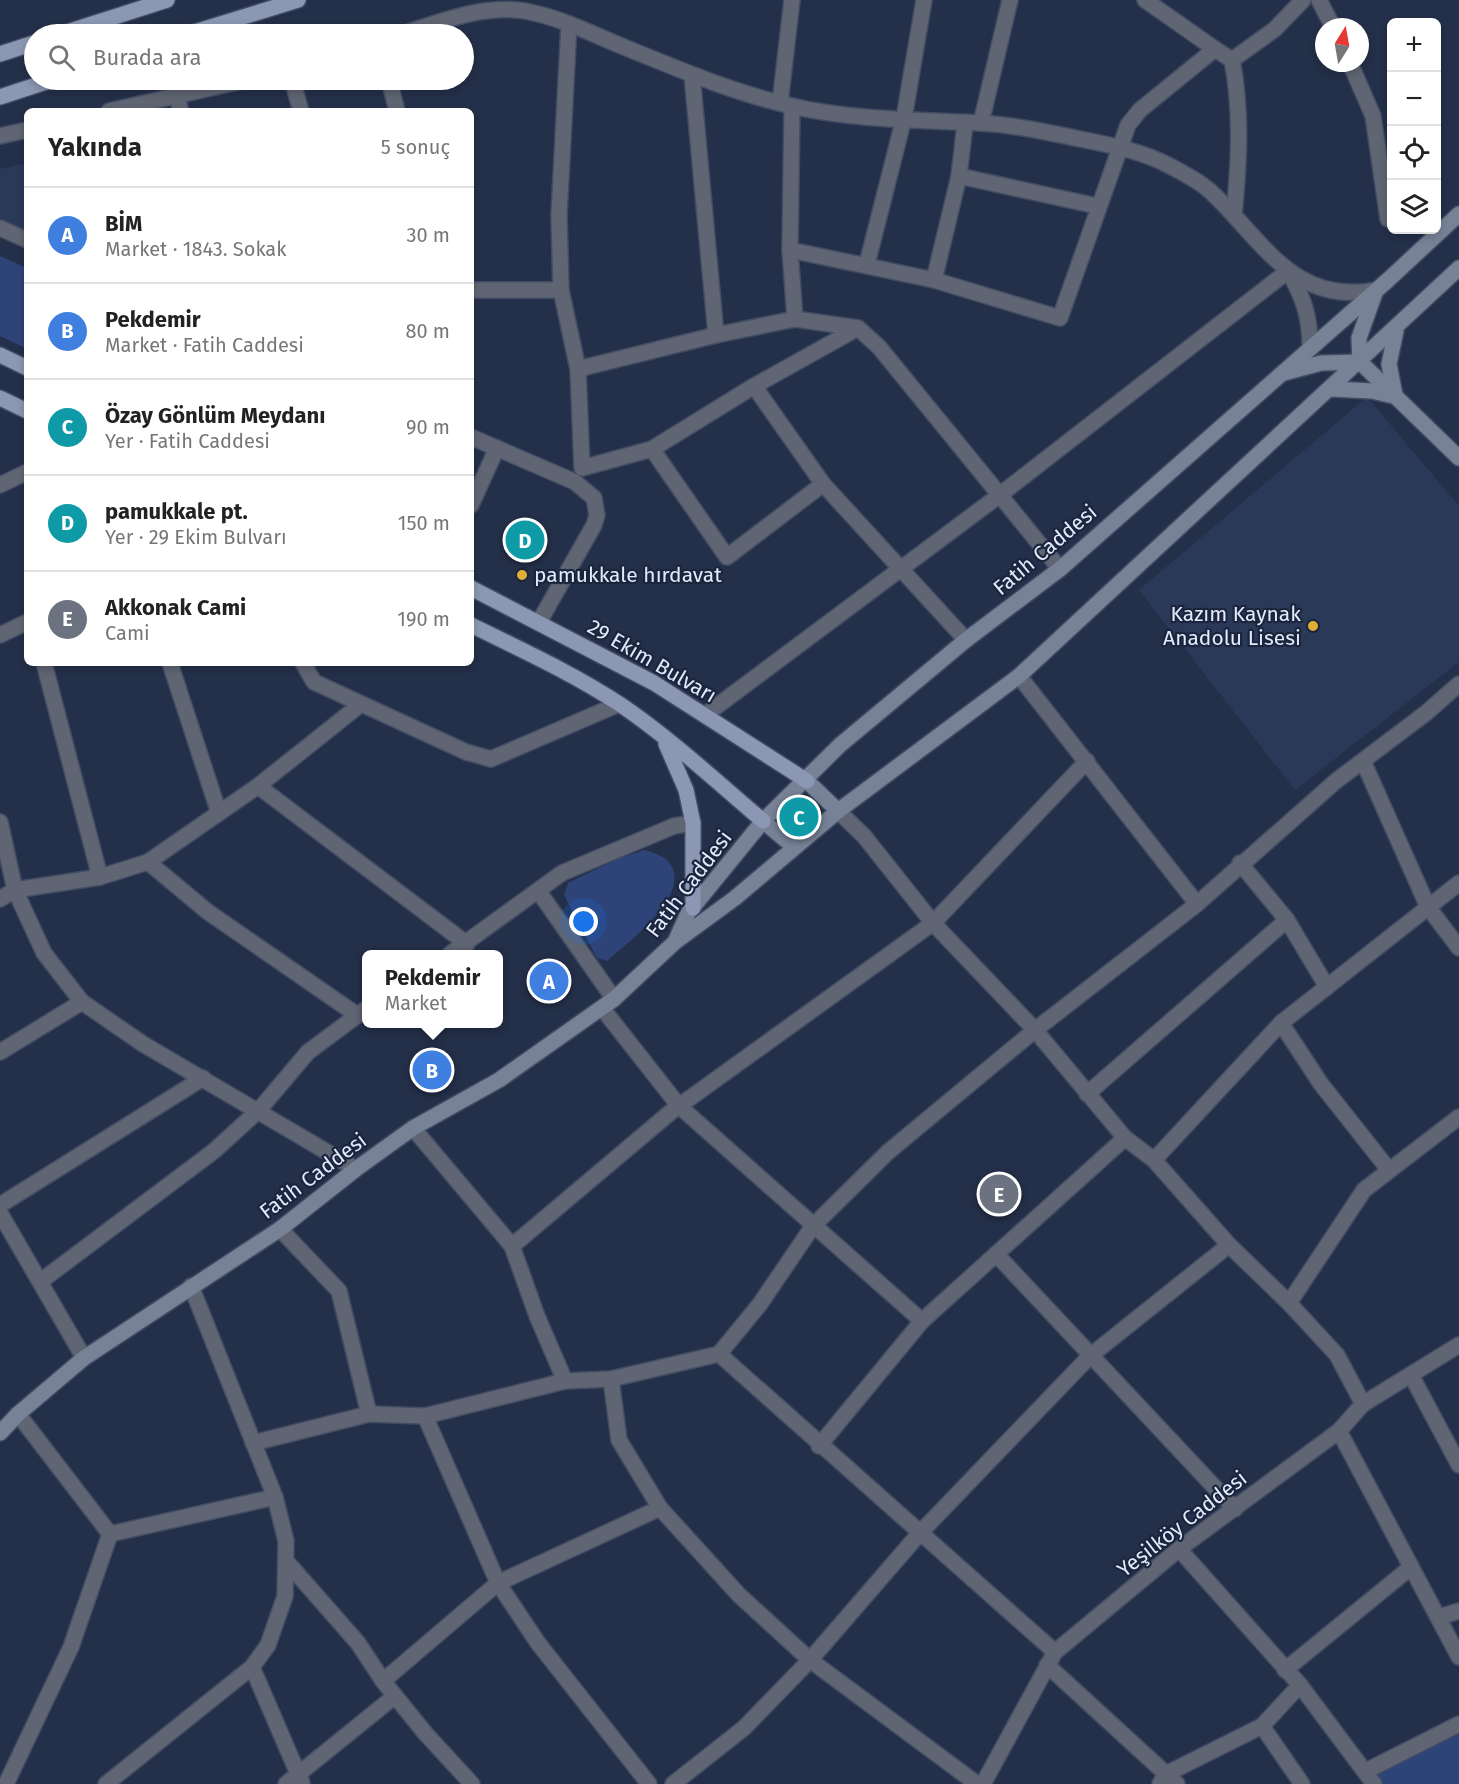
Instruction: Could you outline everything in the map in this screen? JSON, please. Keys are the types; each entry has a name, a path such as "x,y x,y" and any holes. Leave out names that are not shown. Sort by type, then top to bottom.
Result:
{"main road":[{"path":"92,24 167,0"},
{"path":"220,24 298,0"},
{"path":"0,54 24,46"},
{"path":"0,97 24,89"},
{"name":"Fatih Caddesi","path":"0,1433 18,1414 84,1358 280,1229 356,1169 413,1128 499,1080 608,1003 675,942 693,908 763,821 840,745 966,640 1060,569 1459,214"},
{"path":"675,942 735,898 838,811 1019,676 1459,268"},
{"path":"1376,290 1359,338 1360,362 1459,458"},
{"path":"1396,398 1389,364 1393,337 1398,327"},
{"path":"0,355 24,367"},
{"path":"1276,376 1321,363 1360,362"},
{"path":"1331,389 1372,391 1396,398"},
{"path":"0,398 24,410"},
{"name":"29 Ekim Bulvarı","path":"474,590 654,683 807,780"},
{"path":"474,626 543,660 619,704 664,738 794,847"},
{"path":"664,738 686,789 693,823 693,908"},
{"path":"807,780 838,811"}],"street":[{"path":"792,0 786,104 790,250 795,319"},
{"path":"867,264 904,118 924,0"},
{"path":"934,280 973,123 1010,0"},
{"path":"1145,0 1232,60 1237,85 1240,157 1234,215"},
{"path":"1232,60 1275,29 1303,0"},
{"path":"1319,0 1328,18"},
{"path":"440,24 493,10 525,11 569,24 692,75 786,104 829,112 1039,130 1120,146 1168,165 1208,188 1288,271 1310,285 1328,292 1361,293 1376,290"},
{"path":"569,24 560,215 561,290 578,369 582,468 575,482"},
{"path":"790,250 867,264 934,280 1059,318 1097,206 1128,125 1140,110 1215,49"},
{"path":"1354,72 1373,116 1387,212"},
{"path":"692,75 716,335"},
{"path":"174,90 180,108"},
{"path":"122,108 202,90"},
{"path":"295,90 300,108"},
{"path":"392,90 396,108"},
{"path":"0,136 24,131"},
{"path":"959,176 1097,206"},
{"path":"0,228 24,239"},
{"path":"1288,271 1305,300 1310,324 1310,346"},
{"path":"705,715 1001,494 1288,271"},
{"path":"474,290 561,290"},
{"path":"578,369 716,335 795,319 858,328 879,347 1060,569"},
{"path":"582,468 652,449 858,328"},
{"path":"754,387 824,484 966,640"},
{"path":"474,438 575,482 594,498 597,515 594,525 539,622"},
{"path":"474,498 497,448"},
{"path":"652,449 727,557 824,484"},
{"path":"0,485 24,473"},
{"path":"0,635 24,623"},
{"path":"45,666 100,877"},
{"path":"171,666 219,813"},
{"path":"305,666 314,682 466,752 490,759 619,704"},
{"path":"1019,676 1197,904"},
{"path":"253,1443 369,1414 425,1416 565,1381 611,1379 719,1354 760,1304 813,1226 888,1152 1035,1030 1197,904 1240,863 1459,684"},
{"path":"0,899 15,891 100,877 148,862 258,786 361,704"},
{"path":"512,1246 679,1106 933,923 1087,761"},
{"path":"1363,761 1428,907 1459,948"},
{"path":"258,786 467,944"},
{"path":"838,811 864,836 933,923 1035,1030 1125,1138 1154,1160 1229,1245 1289,1303 1337,1355 1363,1404"},
{"path":"0,822 15,891 44,953 81,1002 143,1044 356,1169"},
{"path":"457,950 562,873 675,826 693,823"},
{"path":"41,1281 214,1151 259,1110 308,1052 361,1012 208,912 148,862"},
{"path":"1240,863 1287,920 1327,987"},
{"path":"1154,1160 1281,1023 1459,883"},
{"path":"539,892 608,1003 679,1106 922,1321"},
{"path":"1087,1094 1287,920"},
{"path":"0,1052 81,1002"},
{"path":"1281,1023 1321,1084 1389,1170"},
{"path":"0,1205 203,1078"},
{"path":"1289,1303 1364,1190 1459,1117"},
{"path":"413,1128 512,1246 537,1316 565,1381"},
{"path":"819,1446 922,1321 1125,1138"},
{"path":"0,1213 84,1358"},
{"path":"280,1229 339,1291 369,1414"},
{"path":"672,1784 744,1728 810,1660 919,1533 1090,1356 1229,1245"},
{"path":"996,1254 1235,1509"},
{"path":"106,1784 252,1667 268,1645 285,1596 286,1541 275,1497 191,1286"},
{"name":"Yeşilköy Caddesi","path":"983,1784 1051,1659 1179,1549 1339,1431 1363,1404 1459,1345"},
{"path":"719,1354 819,1446 919,1533 1051,1659 1168,1781 1262,1726 1300,1685"},
{"path":"1411,1375 1459,1465"},
{"path":"611,1379 619,1440 660,1508 739,1595 810,1660 976,1784"},
{"path":"18,1414 110,1534"},
{"path":"425,1416 498,1584 537,1643 649,1784"},
{"path":"1339,1431 1459,1657"},
{"path":"110,1534 275,1497"},
{"path":"383,1681 498,1584 660,1508"},
{"path":"6,1784 71,1647 110,1534"},
{"path":"1179,1549 1300,1685 1370,1778 1459,1724"},
{"path":"286,1561 358,1643 395,1696 472,1784"},
{"path":"1285,1670 1410,1568"},
{"path":"1439,1617 1459,1611"},
{"path":"252,1667 295,1781 395,1696"},
{"path":"1262,1726 1302,1784"}],"shaded area":[{"path":"24,164 24,234 0,223 0,169"},
{"path":"0,256 24,267 24,348 0,336"},
{"name":"Kazım Kaynak Anadolu Lisesi","path":"1367,397 1459,506 1459,662 1295,790 1139,590"},
{"path":"645,850 666,859 674,872 674,886 667,901 643,929 607,961 597,958 564,895 568,883 619,858"},
{"path":"1459,1729 1459,1784 1377,1784 1371,1775"}],"place":[{"name":"pamukkale pt.","path":"525,540"},
{"name":"pamukkale hırdavat","path":"522,575"},
{"name":"Kazım Kaynak Anadolu Lisesi","path":"1313,626"},
{"name":"Özay Gönlüm Meydanı","path":"799,817"},
{"name":"BİM","path":"549,981"},
{"name":"Pekdemir","path":"432,1070"},
{"name":"Akkonak Cami","path":"999,1194"}]}
